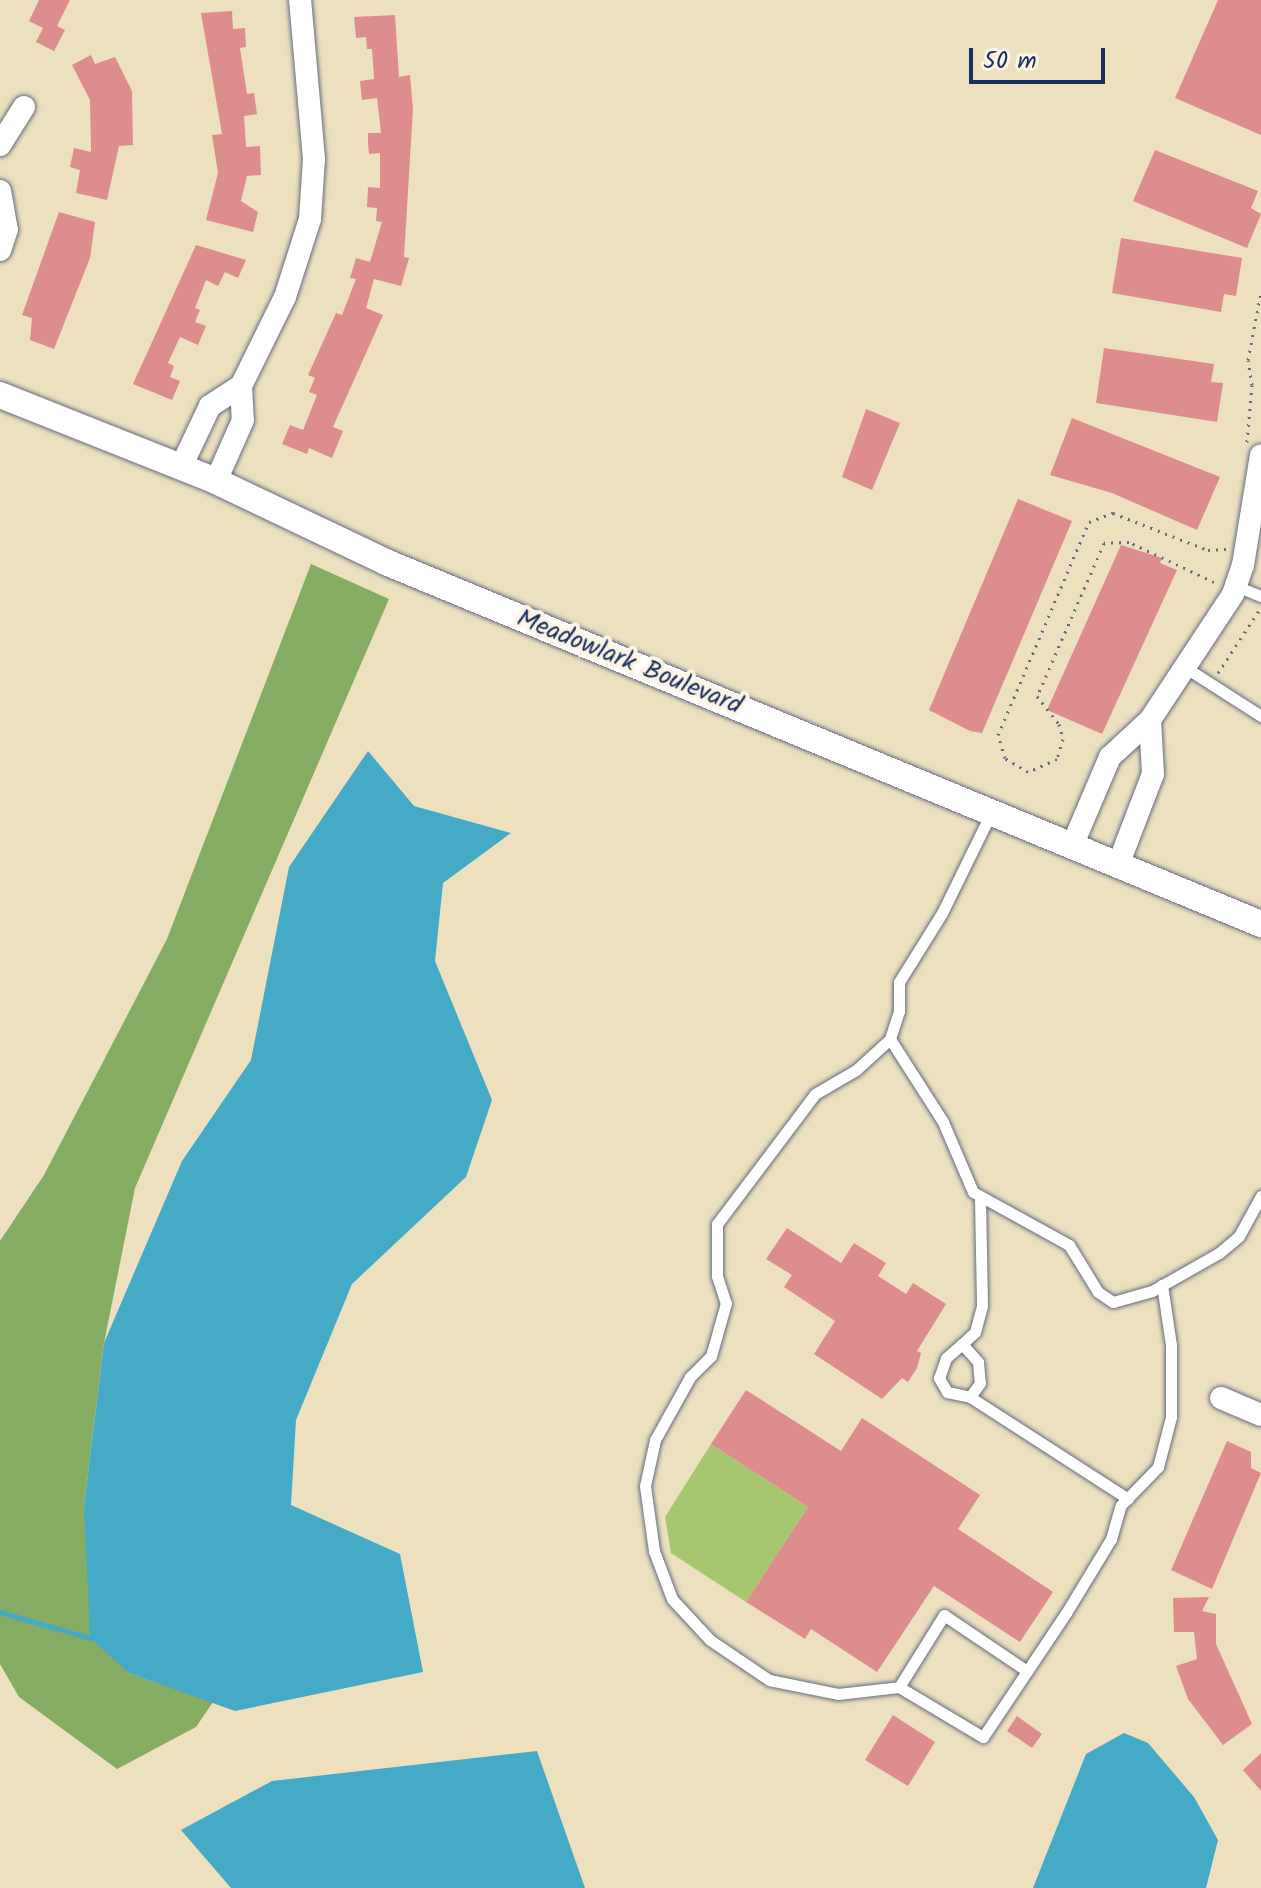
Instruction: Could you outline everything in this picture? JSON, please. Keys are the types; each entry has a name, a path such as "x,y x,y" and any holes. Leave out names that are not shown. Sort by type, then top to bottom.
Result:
{"street":[{"path":"216,481 243,420 241,386 285,297 310,219 314,159 300,0"},
{"path":"0,145 24,107"},
{"path":"0,191 7,229 0,250"},
{"path":"181,467 210,406 241,386"},
{"name":"Meadowlark Boulevard","path":"0,395 216,481 388,563 1261,924"},
{"path":"1072,846 1110,757 1150,720 1227,587 1254,450"},
{"path":"1118,865 1153,774 1150,720"},
{"path":"1221,1398 1261,1415"}],"lane":[{"path":"1227,587 1261,596"},
{"path":"1183,665 1261,716"},
{"path":"991,813 942,913 899,982 899,1011 890,1039 856,1070 815,1094 717,1224 717,1276 726,1303 711,1356 690,1377 655,1440 645,1486 654,1551 672,1599 710,1640 769,1680 838,1694 899,1687 983,1737 1111,1539 1121,1505 1158,1467 1171,1417 1171,1345 1162,1285"},
{"path":"890,1039 943,1122 980,1199 982,1306 975,1332 946,1358 939,1378 947,1392 970,1397 1128,1499"},
{"path":"980,1199 1069,1245 1107,1299 1122,1302 1162,1285 1219,1253 1239,1236 1261,1196"},
{"path":"962,1344 978,1362 980,1383 970,1397"},
{"path":"899,1687 944,1615 1027,1671"}],"path":[{"path":"1254,450 1248,360 1261,292"},
{"path":"1227,587 1129,542 1104,543 1037,696 1059,724 1063,739 1057,759 1028,772 1005,758 998,735 1089,522 1113,513 1208,550 1232,545"},
{"path":"1210,684 1261,607"}],"green space":[{"path":"311,564 389,599 135,1188 104,1343 84,1507 129,1673 213,1702 196,1727 117,1769 19,1697 0,1664 0,1241 44,1175 167,939"},
{"path":"711,1444 808,1507 746,1602 671,1553 665,1517"}],"water":[{"path":"368,751 414,806 511,833 443,883 435,961 492,1100 466,1177 352,1284 296,1420 291,1505 400,1554 423,1672 235,1711 129,1673 90,1638 84,1507 104,1343 182,1161 251,1060 289,867"},
{"path":"1124,1733 1148,1743 1194,1797 1218,1840 1206,1888 1033,1888 1086,1754"},
{"path":"537,1751 585,1888 231,1888 181,1830 272,1781"}],"building":[{"path":"39,0 70,0 57,26 65,30 54,51 36,42 43,28 29,21"},
{"path":"1218,0 1261,0 1261,135 1175,98"},
{"path":"232,11 233,29 245,28 246,47 240,48 247,94 254,93 257,114 244,116 246,147 260,146 261,175 247,176 241,201 258,212 253,232 206,220 218,173 212,135 222,134 201,13"},
{"path":"395,15 399,77 410,75 413,109 404,257 409,258 401,286 374,279 366,308 383,315 333,427 343,431 332,458 309,448 307,454 282,444 290,425 303,430 317,395 309,392 315,378 308,375 336,313 342,315 356,279 350,278 356,258 370,262 382,222 376,221 377,208 367,207 368,187 380,188 380,153 369,154 368,144 368,133 381,133 377,98 362,100 360,81 374,79 372,49 367,49 366,37 356,38 354,17"},
{"path":"91,55 95,64 115,57 132,91 133,145 119,146 107,200 76,193 80,170 70,167 74,148 91,152 90,100 72,65"},
{"path":"1155,150 1258,191 1251,208 1261,214 1247,248 1133,201"},
{"path":"59,212 95,222 90,258 54,349 30,340 32,318 22,315"},
{"path":"1121,238 1242,258 1236,296 1224,294 1221,312 1112,293"},
{"path":"196,245 246,260 238,278 225,272 218,286 206,280 195,308 200,310 195,322 206,326 198,345 180,337 168,363 174,366 170,377 180,381 172,400 133,384"},
{"path":"1104,348 1214,364 1211,382 1223,383 1217,422 1096,403"},
{"path":"866,409 900,423 872,490 842,477"},
{"path":"1072,418 1220,477 1197,530 1112,493 1050,475"},
{"path":"1018,499 1072,521 982,733 970,731 929,710"},
{"path":"1121,545 1162,558 1160,563 1177,570 1102,734 1047,710"},
{"path":"787,1228 841,1263 854,1243 886,1263 878,1276 906,1294 913,1283 946,1304 917,1351 921,1353 917,1368 908,1382 902,1378 882,1399 814,1354 835,1321 784,1287 792,1275 766,1259"},
{"path":"746,1390 841,1451 862,1418 980,1495 958,1529 1053,1592 1020,1642 934,1586 877,1672 811,1629 805,1639 746,1602 808,1507 711,1444"},
{"path":"1227,1441 1251,1452 1251,1468 1261,1473 1212,1589 1171,1570"},
{"path":"1209,1597 1202,1611 1216,1614 1216,1644 1252,1724 1223,1745 1188,1699 1176,1666 1197,1659 1194,1632 1174,1632 1173,1598"},
{"path":"893,1715 935,1742 908,1786 865,1760"},
{"path":"1017,1716 1042,1734 1032,1748 1007,1731"},
{"path":"1261,1753 1261,1791 1243,1770"}],"waterway":[{"path":"0,1612 90,1638"}]}
